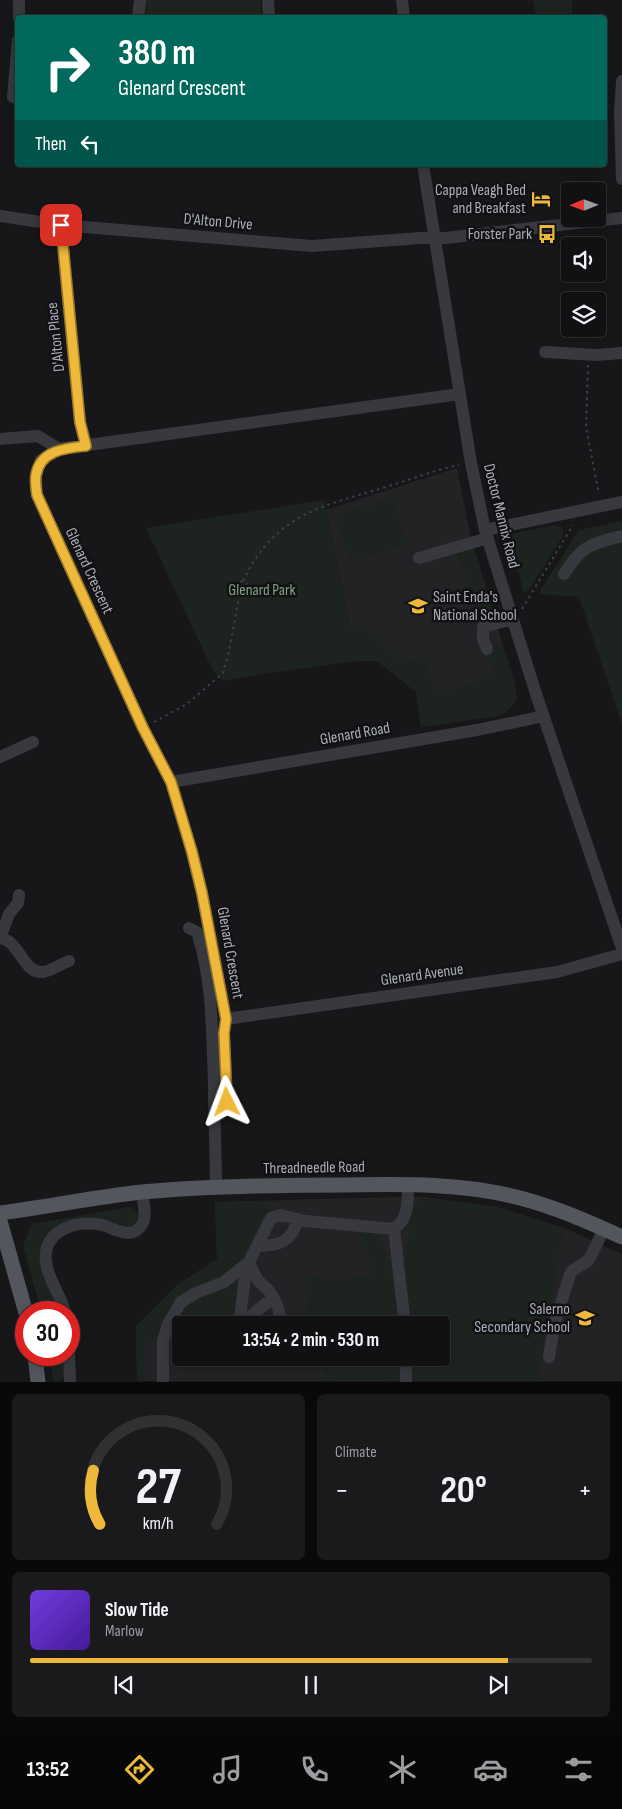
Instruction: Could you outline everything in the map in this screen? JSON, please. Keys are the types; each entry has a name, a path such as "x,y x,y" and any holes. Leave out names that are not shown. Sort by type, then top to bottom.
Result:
{"main road":[{"name":"Threadneedle Road","path":"0,1213 142,1192 216,1188 408,1184 458,1186 520,1198 554,1209 622,1237"},
{"path":"0,1221 23,1301"},
{"path":"36,1366 38,1382"}],"street":[{"path":"19,0 19,15"},
{"path":"138,15 140,0"},
{"path":"268,0 269,15"},
{"path":"402,0 404,15"},
{"path":"13,97 15,74"},
{"path":"622,81 620,112 622,180"},
{"name":"Doctor Mannix Road","path":"423,167 471,462 486,534 516,615 544,716 618,921 622,948"},
{"name":"D'Alton Drive","path":"0,216 61,225 312,246 435,238 622,218"},
{"name":"D'Alton Place","path":"61,225 80,422 86,446"},
{"path":"545,352 622,353"},
{"path":"0,439 38,436 58,450 460,394"},
{"name":"Glenard Crescent","path":"58,450 41,460 36,475 37,495 143,728 171,782 202,893 226,1019 224,1033 227,1102"},
{"path":"419,558 486,534 622,502"},
{"path":"564,574 580,552 596,543 622,536"},
{"path":"487,649 483,639 483,626 516,615"},
{"name":"Glenard Road","path":"171,782 477,730 544,716"},
{"path":"0,757 33,742"},
{"path":"19,895 18,902 10,914 0,938 8,941 35,970 42,972 69,961"},
{"path":"188,928 197,932 202,947 209,991 212,1025 216,1188"},
{"name":"Glenard Avenue","path":"226,1019 557,972 622,954"},
{"path":"163,1382 163,1341 168,1324 181,1302 196,1293 224,1282 246,1264 271,1218 281,1215 298,1219 394,1229 403,1221 406,1214 408,1184"},
{"path":"61,1301 46,1263 46,1250 50,1240 63,1229 80,1224 103,1225 123,1232 134,1232 141,1227 144,1220 142,1192"},
{"path":"257,1246 273,1246 282,1242 293,1233 298,1219"},
{"path":"394,1229 404,1316"},
{"path":"549,1357 554,1326 570,1274 588,1260 604,1229"},
{"path":"246,1264 258,1281 269,1291 280,1316"},
{"path":"241,1316 246,1264"},
{"path":"253,1316 273,1298"},
{"path":"70,1366 70,1382"},
{"path":"406,1366 406,1382"}],"path":[{"path":"589,354 586,427 602,506"},
{"path":"240,592 236,589 236,584 243,581 248,570 279,530 296,519 352,497 471,462"},
{"path":"516,615 565,539 577,512"},
{"path":"240,592 245,591 247,586 243,581"},
{"path":"143,728 187,704 223,673 240,592"}],"shaded area":[{"name":"Saint Enda's National School","path":"457,468 471,537 516,690 516,698 509,710 498,716 421,727 416,692 377,661 357,661 326,510"},
{"path":"424,1197 497,1207 564,1228 622,1254 622,1381 137,1381 136,1326 177,1285 217,1259 215,1202"}],"green space":[{"path":"146,0 260,0 262,15 147,15 144,10"},
{"path":"533,0 572,0 572,15 536,15"},
{"path":"393,497 408,544 349,562 335,515"},
{"name":"Glenard Park","path":"324,500 349,624 377,637 407,663 425,657 436,693 494,676 488,654 490,649 503,645 514,681 516,695 515,703 508,710 498,716 421,727 416,692 377,661 357,661 222,681 213,671 146,528"},
{"path":"622,521 622,724 579,597 538,594 579,530"},
{"path":"556,525 563,528 563,536 529,590 525,593 519,573 502,549 503,540 510,534"},
{"path":"474,548 493,614 486,616 477,610 457,553 458,551"},
{"path":"424,1197 497,1207 564,1228 537,1381 411,1381 412,1366 450,1366 450,1316 410,1316 404,1267 412,1209 415,1202"},
{"path":"265,1201 270,1210 243,1263 236,1270 195,1291 178,1316 172,1316 172,1324 160,1341 145,1342 145,1381 137,1381 136,1326 177,1285 217,1259 215,1202"},
{"path":"130,1207 138,1215 138,1223 129,1228 112,1223 46,1236 41,1246 41,1253 57,1301 38,1301 23,1245 32,1224"},
{"path":"361,1230 372,1234 381,1241 387,1256 392,1279 396,1316 307,1316 306,1277 323,1276 324,1279 348,1279 348,1276 369,1276 368,1247 361,1247"},
{"path":"239,1280 234,1316 179,1316 184,1306 191,1301"},
{"path":"172,1329 172,1338 167,1338"},
{"path":"51,1366 65,1366 65,1374 60,1381 53,1381"},
{"path":"324,1366 402,1366 402,1378 398,1381 387,1381 386,1379 325,1381"}],"place":[{"name":"Cappa Veagh Bed and Breakfast","path":"541,199"},
{"name":"Forster Park","path":"547,234"},
{"name":"Saint Enda's National School","path":"418,606"},
{"name":"Salerno Secondary School","path":"585,1318"}],"route":[{"path":"61,225 80,422 86,446 58,450 41,460 36,475 37,495 143,728 171,782 202,893 226,1019 224,1033 227,1102"}]}
